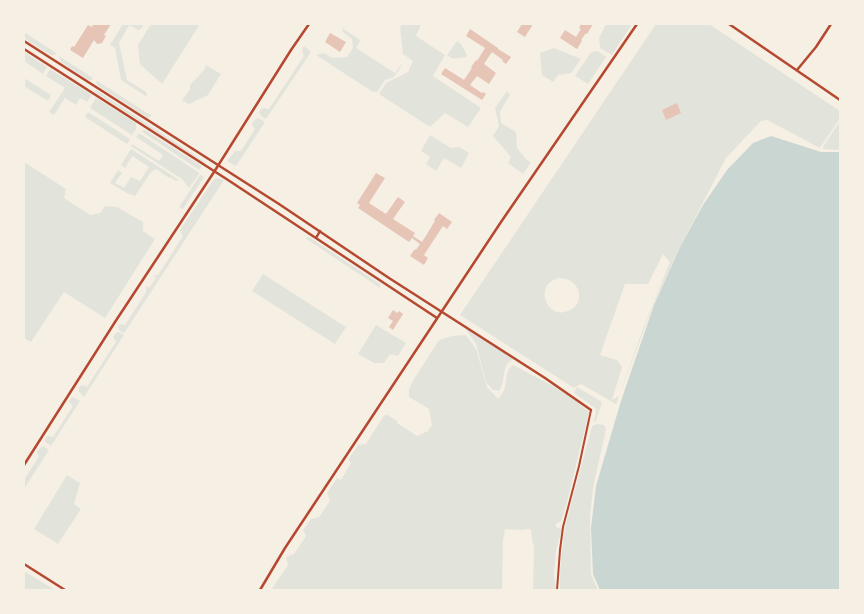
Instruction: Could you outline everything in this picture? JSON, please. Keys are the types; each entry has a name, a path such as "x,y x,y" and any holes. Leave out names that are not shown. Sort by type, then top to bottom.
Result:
{"street":[{"path":"24,465 309,24"},
{"path":"260,590 285,548 437,318 637,24"},
{"path":"729,24 840,100"},
{"path":"797,70 816,47 831,24"},
{"path":"24,41 320,231 389,278 545,378 591,410 579,466 563,527 557,590"},
{"path":"24,49 437,318"},
{"path":"50,66 54,60"},
{"path":"316,238 320,231"},
{"path":"385,284 389,278"},
{"path":"24,564 65,590"}],"shaded area":[{"path":"123,24 144,24 141,29 138,30 129,25 119,43 127,80 146,92 147,97 121,80 115,48 110,45"},
{"path":"151,24 200,24 162,84 140,64 138,45"},
{"path":"403,24 421,24 416,36 445,55 433,76 481,108 468,127 445,113 430,127 379,94 386,83 408,72 413,61 403,54 400,27"},
{"path":"606,24 632,24 612,55 600,48 599,38"},
{"path":"656,24 709,24 840,111 840,118 820,148 767,120 761,121 726,158 676,255 654,303 616,404 581,384 574,388 460,315","holes":["663,254 670,262 643,329 619,396 612,400 622,367 617,360 600,355 625,284 648,284","558,278 567,279 574,283 579,294 579,299 576,306 570,310 562,312 555,311 550,307 546,302 545,295 546,288 550,282"]},
{"path":"342,28 360,40 356,48 395,73 402,65 394,77 385,80 377,92 373,92 316,55 324,53 332,58 347,57 353,48 352,39 343,32"},
{"path":"24,32 56,53 55,55 50,55 24,38"},
{"path":"457,41 461,44 467,55 466,57 453,59 447,55"},
{"path":"304,46 311,52 266,119 261,116 259,112 260,110 264,108 269,109 304,56 302,50"},
{"path":"554,48 581,59 571,73 558,75 553,82 542,75 540,53"},
{"path":"598,51 606,57 588,84 575,76 591,52"},
{"path":"24,52 47,67 43,74 24,61"},
{"path":"59,56 93,78 92,80 88,80 61,62"},
{"path":"206,65 221,74 208,95 189,104 182,100 190,89 190,85 204,70"},
{"path":"50,69 92,95 87,102 80,98 76,105 65,98 54,115 49,112 65,88 46,76"},
{"path":"24,78 51,95 48,101 24,86"},
{"path":"96,80 152,115 148,118 97,85"},
{"path":"96,90 205,162 204,163 95,92"},
{"path":"507,91 510,95 500,111 501,123 516,132 517,148 527,160 531,162 523,174 508,163 511,157 493,136 499,126 495,108"},
{"path":"96,98 136,123 136,129 132,135 90,108"},
{"path":"88,112 130,139 127,144 85,117"},
{"path":"258,118 265,122 236,166 227,161 235,151 241,151 255,129 252,125 253,122"},
{"path":"840,121 840,150 823,149 823,147"},
{"path":"145,130 202,166 199,170 141,131"},
{"path":"139,133 198,172 199,174 189,188 182,179 131,146 132,144 159,161 163,155 136,137"},
{"path":"430,135 451,148 459,147 469,153 461,168 444,158 436,171 426,164 430,157 421,151"},
{"path":"771,136 821,152 840,152 840,590 600,590 593,574 591,528 596,486 621,401 654,305 680,247 703,205 727,170 753,143"},
{"path":"131,149 179,180 176,181 170,177 169,178 156,169 151,172 135,196 110,183 118,170 122,173 115,183 124,188 131,177 140,181 149,167 132,156 125,168 121,165"},
{"path":"24,162 66,189 64,198 90,215 100,213 105,206 117,207 143,222 143,231 155,239 105,318 64,292 31,342 24,338"},
{"path":"200,175 204,177 183,209 179,207"},
{"path":"218,178 224,180 125,332 120,331 118,328 119,325 125,325 146,292 147,286 149,288 156,278 153,276 158,275 183,236 180,230 214,179"},
{"path":"309,237 380,284 380,288 305,238"},
{"path":"263,274 346,327 335,344 252,291"},
{"path":"376,325 406,343 398,356 390,354 384,363 374,363 358,354"},
{"path":"467,328 514,359 510,361 505,368 503,382 499,391 493,390 486,382 476,344 466,330"},
{"path":"118,332 124,335 84,397 79,392 79,388 82,385 87,387 116,342 113,337"},
{"path":"466,335 476,349 487,387 498,399 504,390 508,370 513,365 553,386 572,398 589,412 567,502 561,521 556,524 556,527 562,529 556,550 554,574 556,590 533,590 534,547 531,530 505,529 503,540 502,590 271,590 288,565 286,557 294,554 306,536 303,530 311,519 319,517 330,501 327,493 337,478 341,480 351,463 348,460 358,445 366,444 383,417 388,415 397,421 397,423 417,436 428,431 432,425 429,409 409,397 409,389 439,340 452,336"},
{"path":"577,387 602,402 596,421 594,421 595,408 574,393"},
{"path":"73,397 80,401 51,446 45,442 46,437 53,437 73,406 69,402"},
{"path":"597,424 604,425 606,429 593,488 590,517 591,574 598,590 560,590 560,573 565,527 592,426"},
{"path":"43,446 49,450 24,489 24,480 39,456 37,452"},
{"path":"67,475 80,483 74,504 81,509 58,544 34,529"},
{"path":"24,571 55,590 24,590"}],"building":[{"path":"93,24 111,24 104,35 106,36 102,43 97,44 94,40 83,58 70,50 72,46 74,47 88,25 92,27"},
{"path":"522,24 533,24 525,37 517,32"},
{"path":"581,24 593,24 581,40 582,41 577,49 560,38 565,30 576,37 581,29 579,28"},
{"path":"470,29 511,57 506,64 492,52 484,64 496,73 489,84 477,76 470,85 486,94 482,100 441,74 445,68 464,80 472,68 471,67 476,60 477,61 485,48 466,36"},
{"path":"330,33 346,42 340,52 325,42"},
{"path":"677,103 681,113 666,120 662,110"},
{"path":"376,173 385,178 369,203 386,214 398,197 405,202 393,219 415,233 413,236 422,242 439,213 452,222 447,229 443,226 424,255 428,258 424,265 410,256 420,244 412,238 409,242 358,208 360,205 357,203"},
{"path":"393,310 397,313 399,311 403,314 393,330 389,327 393,321 388,318"}]}
